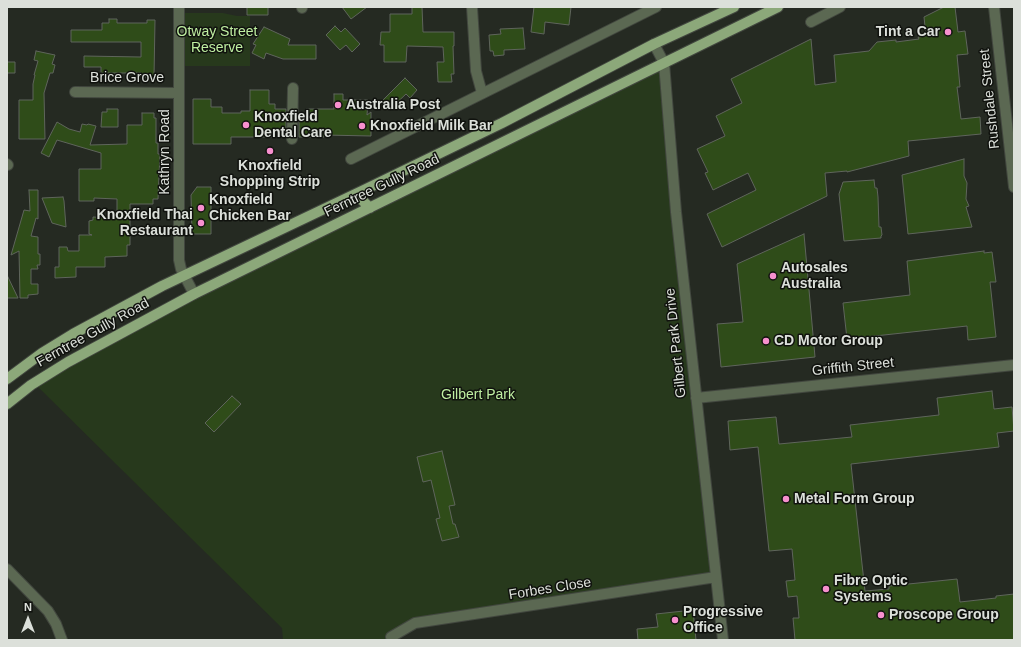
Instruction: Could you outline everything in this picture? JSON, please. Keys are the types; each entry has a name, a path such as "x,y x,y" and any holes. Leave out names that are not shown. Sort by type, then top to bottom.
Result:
{"main road":[{"name":"Ferntree Gully Road","path":"7,379 42,353 72,334 184,275 502,123 654,44 734,7"},
{"name":"Ferntree Gully Road","path":"7,404 31,385 68,362 194,294 778,7"},
{"path":"366,189 370,208"},
{"path":"356,194 370,208"}],"street":[{"name":"Kathryn Road","path":"179,7 179,260 181,269 194,294"},
{"path":"472,7 476,71 482,93"},
{"path":"352,159 656,7"},
{"path":"811,22 840,7"},
{"name":"Rushdale Street","path":"994,7 1014,187"},
{"name":"Gilbert Park Drive","path":"654,44 664,63 676,212 723,640"},
{"path":"292,139 293,88"},
{"name":"Brice Grove","path":"76,92 179,93"},
{"name":"Griffith Street","path":"696,398 1014,365"},
{"path":"7,569 48,611 56,624 62,640"},
{"name":"Forbes Close","path":"391,637 415,624 716,578"}],"green space":[{"name":"Otway Street Reserve","path":"184,13 223,13 237,16 250,16 250,66 184,66"},
{"name":"Gilbert Park","path":"664,63 716,577 415,623 390,640 283,640 282,628 34,383 68,362"}],"building":[{"path":"247,7 268,7 268,15 247,15"},
{"path":"342,7 367,7 351,19"},
{"path":"412,7 422,7 423,32 454,32 454,74 451,74 452,82 438,82 437,62 444,62 443,47 407,46 406,62 384,62 384,45 380,45 381,32 390,32 390,14 412,14"},
{"path":"534,7 571,7 569,25 545,22 544,34 531,32"},
{"path":"944,7 955,7 958,32 965,31 968,54 957,55 960,87 957,87 961,119 980,117 981,134 908,141 909,156 847,172 825,173 827,196 722,247 707,214 756,190 748,173 713,190 705,173 708,172 697,149 725,136 716,116 742,103 731,79 811,39 815,85 836,82 834,55 869,51 877,42 896,40 896,42 919,39 918,37 926,36 924,17"},
{"path":"109,19 117,19 117,23 147,23 147,20 155,20 154,77 141,77 141,73 101,73 101,67 84,67 84,56 141,57 141,42 71,42 71,30 102,30 102,23 109,23"},
{"path":"335,26 341,32 345,28 360,44 352,52 346,45 340,50 326,35"},
{"path":"264,27 290,39 288,45 316,45 316,59 283,59 266,53 264,59 252,53 256,45 253,44"},
{"path":"523,28 525,49 504,50 504,55 494,56 493,51 490,51 489,35 501,34 500,29"},
{"path":"36,51 55,55 52,64 55,65 53,73 50,73 44,93 45,139 19,139 19,100 33,100 34,75 38,61 34,60"},
{"path":"7,62 15,62 15,73 7,73"},
{"path":"405,78 417,90 410,98 406,94 389,110 381,102"},
{"path":"250,90 269,90 269,104 275,104 275,109 286,109 286,137 231,137 231,144 193,144 193,99 211,99 211,107 222,107 222,113 241,113 241,111 250,111"},
{"path":"334,94 343,94 343,100 368,100 367,115 371,112 371,136 324,135 324,137 299,137 299,114 306,114 306,109 334,109"},
{"path":"107,109 118,109 118,127 101,127 102,112 107,112"},
{"path":"142,113 154,113 154,118 156,118 156,143 158,143 158,154 160,154 158,199 153,199 153,204 130,204 130,245 127,245 127,256 105,257 105,267 76,267 76,277 55,278 55,267 59,267 59,247 67,247 68,251 79,251 79,235 92,235 89,234 89,221 93,220 93,217 117,218 117,199 94,198 94,201 79,201 79,169 101,169 101,153 57,140 49,157 41,153 57,122 69,129 80,132 82,124 96,126 90,145 127,144 127,125 142,125"},
{"path":"964,159 964,176 967,183 966,199 969,206 966,207 972,227 908,234 902,175"},
{"path":"874,180 875,188 877,188 879,227 881,227 882,235 881,238 844,241 839,194 843,182"},
{"path":"197,187 211,187 211,234 192,234 191,195"},
{"path":"29,190 38,190 38,219 36,218 31,236 38,237 38,254 40,254 40,265 37,265 38,269 31,269 31,284 38,284 38,294 28,295 28,298 20,298 19,251 11,255 24,210 30,211"},
{"path":"63,197 66,227 52,223 42,198"},
{"path":"804,234 815,357 721,367 717,324 743,322 737,264"},
{"path":"984,251 984,253 992,252 996,282 990,282 996,337 968,340 967,326 847,339 843,303 910,295 907,261"},
{"path":"7,275 18,298 7,298"},
{"path":"992,391 994,409 1012,407 1014,431 997,433 999,447 851,464 865,591 889,589 889,586 957,579 960,602 996,598 996,596 1014,594 1014,640 795,640 793,618 799,618 797,596 788,597 786,581 795,580 792,549 769,551 758,447 730,450 728,421 776,417 779,444 852,437 850,425 939,415 937,398"},
{"path":"232,396 241,404 214,432 205,423"},
{"path":"442,451 455,505 449,506 453,524 455,524 459,537 442,541 436,519 440,518 431,480 423,482 417,457"},
{"name":"Progressive Office","path":"693,610 696,640 638,640 637,629 658,627 656,614"}],"place":[{"name":"Tint a Car","path":"948,32"},
{"name":"Australia Post","path":"338,105"},
{"name":"Knoxfield Dental Care","path":"246,125"},
{"name":"Knoxfield Milk Bar","path":"362,126"},
{"name":"Knoxfield Shopping Strip","path":"270,151"},
{"name":"Knoxfield Chicken Bar","path":"201,208"},
{"name":"Knoxfield Thai Restaurant","path":"201,223"},
{"name":"Autosales Australia","path":"773,276"},
{"name":"CD Motor Group","path":"766,341"},
{"name":"Metal Form Group","path":"786,499"},
{"name":"Fibre Optic Systems","path":"826,589"},
{"name":"Proscope Group","path":"881,615"},
{"name":"Progressive Office","path":"675,620"}]}
